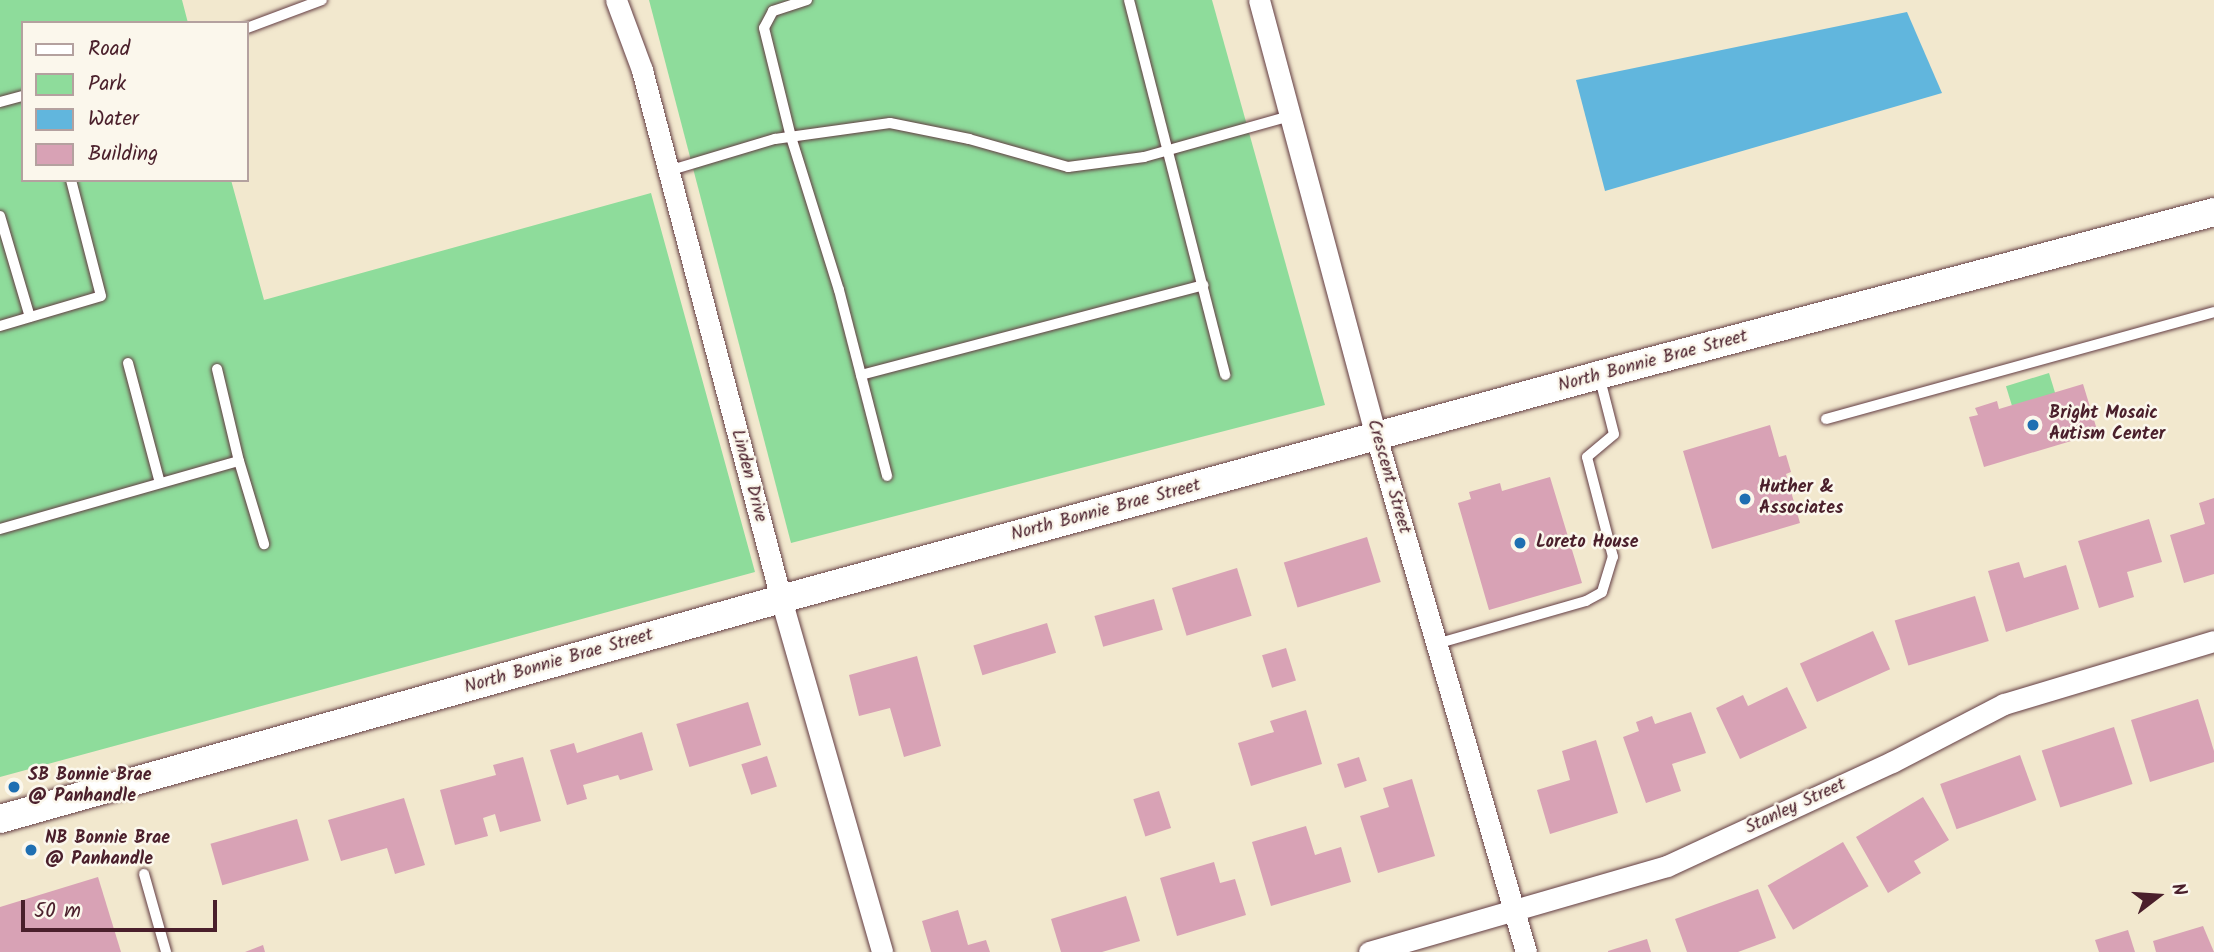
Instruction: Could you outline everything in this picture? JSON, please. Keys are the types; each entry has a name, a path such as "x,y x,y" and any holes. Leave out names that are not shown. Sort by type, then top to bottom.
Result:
{"main road":[{"name":"North Bonnie Brae Street","path":"0,819 781,599 1599,375 2214,212"}],"street":[{"name":"Linden Drive","path":"616,0 642,71 781,599 882,952"},
{"name":"Crescent Street","path":"1259,0 1376,436 1526,952"},
{"name":"Stanley Street","path":"1369,952 1667,866 1892,762 2004,704 2214,641"}],"lane":[{"path":"248,28 322,0"},
{"path":"807,0 773,11 764,28 791,137 839,290 887,476"},
{"path":"1129,0 1225,375"},
{"path":"0,102 21,97"},
{"path":"668,171 791,137 890,123 969,139 1068,167 1144,157 1290,116"},
{"path":"0,326 101,296 72,182"},
{"path":"0,216 30,317"},
{"path":"861,375 1203,285"},
{"path":"1826,419 2214,312"},
{"path":"128,363 160,483"},
{"path":"217,369 239,461 264,544"},
{"path":"1436,644 1587,601 1602,592 1613,557 1587,457 1614,434 1599,375"},
{"path":"0,529 239,461"},
{"path":"144,874 166,952"}],"green space":[{"path":"0,0 182,0 187,21 21,21 21,182 232,182 264,300 651,193 755,572 0,777"},
{"path":"649,0 1212,0 1325,405 791,543"},
{"path":"2049,373 2055,393 2012,406 2006,386"}],"water":[{"path":"1907,12 1942,93 1605,191 1576,80"}],"building":[{"name":"Bright Mosaic Autism Center","path":"2083,384 2098,433 1984,467 1969,417 1978,415 1975,408 1997,401 1999,409"},
{"name":"Huther & Associates","path":"1770,425 1779,457 1786,455 1791,472 1786,474 1800,523 1712,549 1683,451"},
{"name":"Loreto House","path":"1550,477 1582,583 1489,610 1458,503 1471,499 1469,492 1500,483 1502,491"},
{"path":"2214,498 2214,574 2184,583 2170,535 2205,524 2199,503"},
{"path":"2149,519 2162,562 2127,572 2134,597 2099,608 2078,541"},
{"path":"1367,537 1381,582 1298,607 1284,562"},
{"path":"2019,562 2024,578 2066,565 2079,609 2006,632 1988,571"},
{"path":"1237,568 1252,616 1187,636 1172,588"},
{"path":"1975,596 1989,641 1908,666 1895,621"},
{"path":"1154,599 1163,630 1103,647 1094,616"},
{"path":"1047,623 1056,653 982,675 973,646"},
{"path":"1873,631 1890,669 1817,702 1800,664"},
{"path":"1286,648 1296,681 1272,688 1262,655"},
{"path":"917,656 941,746 904,757 890,708 859,716 849,675"},
{"path":"1787,687 1807,728 1740,759 1716,708 1743,695 1748,706"},
{"path":"2198,699 2214,751 2214,762 2150,782 2131,720"},
{"path":"748,702 761,745 689,767 676,724"},
{"path":"1306,710 1322,764 1251,786 1238,743 1274,732 1270,721"},
{"path":"1691,712 1706,753 1672,764 1681,791 1646,803 1623,737 1639,731 1636,722 1652,716 1655,724"},
{"path":"2114,727 2133,784 2060,808 2042,750"},
{"path":"642,732 653,770 620,780 618,775 583,785 587,799 567,805 550,750 574,743 577,753"},
{"path":"1596,740 1618,813 1550,834 1537,790 1570,780 1562,751"},
{"path":"2020,755 2036,800 1957,829 1940,784"},
{"path":"767,756 777,786 751,795 741,764"},
{"path":"523,757 541,821 500,832 495,814 483,818 488,836 455,845 440,790 496,775 493,765"},
{"path":"1359,757 1367,781 1345,788 1337,764"},
{"path":"1412,779 1435,856 1378,873 1360,816 1389,807 1383,788"},
{"path":"1159,791 1171,828 1145,836 1133,799"},
{"path":"1923,797 1949,840 1914,861 1921,873 1888,893 1856,837"},
{"path":"404,798 425,865 395,874 387,848 341,861 328,820"},
{"path":"297,819 309,860 222,885 210,844"},
{"path":"1306,826 1315,855 1341,847 1351,882 1271,906 1252,842"},
{"path":"1843,842 1868,886 1793,930 1768,886"},
{"path":"1214,862 1220,883 1235,879 1246,915 1177,936 1160,878"},
{"path":"98,877 121,952 0,952 0,907"},
{"path":"1758,889 1776,938 1738,952 1687,952 1675,919"},
{"path":"1126,896 1140,941 1102,952 1061,952 1051,919"},
{"path":"958,910 968,945 986,940 990,952 931,952 922,921"},
{"path":"2203,926 2214,952 2156,952 2153,941"},
{"path":"2128,930 2135,952 2099,952 2095,940"},
{"path":"1647,939 1651,952 1608,952 1608,951"},
{"path":"263,945 265,952 245,952"}],"place":[{"name":"Bright Mosaic Autism Center","path":"2033,425"},
{"name":"Huther & Associates","path":"1745,499"},
{"name":"Loreto House","path":"1520,543"},
{"name":"SB Bonnie Brae @ Panhandle","path":"14,787"},
{"name":"NB Bonnie Brae @ Panhandle","path":"31,850"}]}
